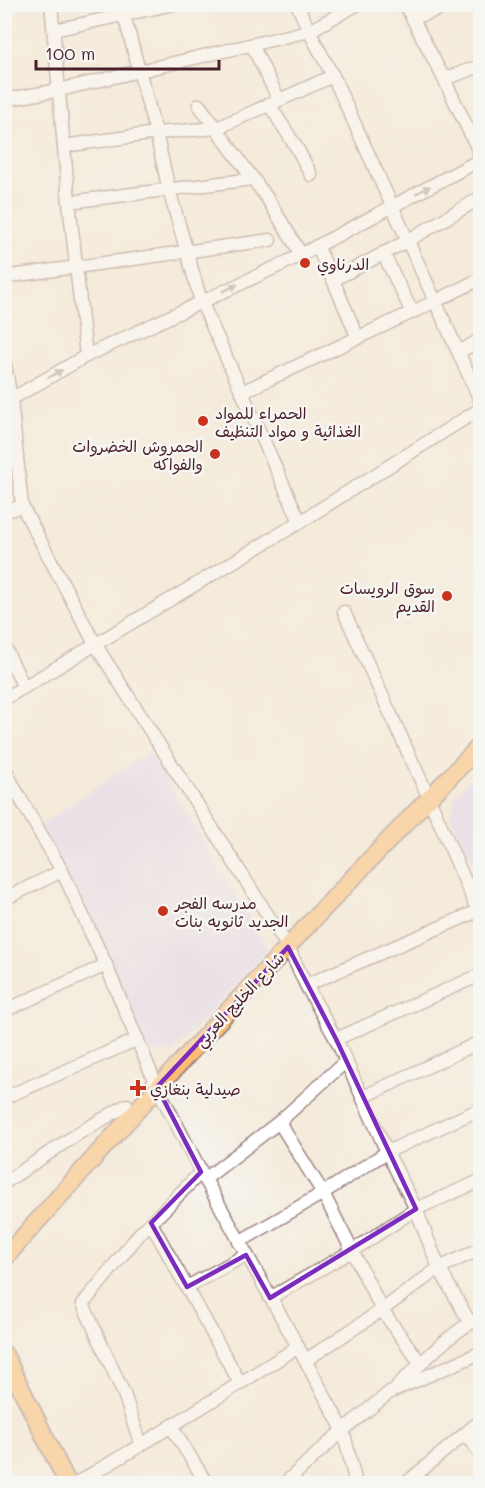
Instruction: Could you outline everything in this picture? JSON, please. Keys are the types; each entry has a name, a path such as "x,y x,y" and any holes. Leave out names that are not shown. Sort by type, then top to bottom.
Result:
{"main road":[{"name":"شارع الخليج العربي","path":"7,1254 157,1087 480,746"},
{"path":"4,1354 68,1484"}],"street":[{"path":"51,4 86,356"},
{"path":"54,30 122,10 174,4"},
{"path":"297,4 333,76 480,400"},
{"path":"4,100 59,90 309,31 358,4"},
{"path":"405,4 480,154"},
{"path":"412,18 457,4"},
{"path":"122,10 156,133 169,190 201,301 300,522"},
{"path":"252,45 274,102 311,175"},
{"path":"444,79 480,66"},
{"path":"64,146 156,133 217,128 333,76"},
{"path":"199,105 276,212 301,254"},
{"path":"8,401 86,356 301,254 480,160"},
{"path":"69,202 253,179"},
{"path":"333,280 480,198"},
{"path":"4,277 270,240"},
{"path":"317,246 357,338"},
{"path":"383,254 412,312"},
{"path":"242,392 480,279"},
{"path":"459,352 480,340"},
{"path":"4,359 22,506 95,644 288,947 336,1039 387,1152 416,1209 439,1268 475,1320 343,1430 284,1484"},
{"path":"4,699 300,522 480,409"},
{"path":"4,512 22,506"},
{"path":"306,985 479,914 475,888 429,798 344,612"},
{"path":"4,646 24,687"},
{"path":"4,766 10,792 62,871 106,965 157,1087 203,1176 343,1430 356,1484"},
{"path":"4,899 62,871"},
{"path":"5,1008 106,965"},
{"path":"336,1039 480,975"},
{"path":"4,1098 138,1039"},
{"path":"363,1097 480,1042"},
{"path":"141,1445 124,1394 83,1304 141,1232 203,1176 279,1122 346,1061"},
{"path":"4,1183 79,1133 127,1105"},
{"path":"239,1242 387,1152 480,1109"},
{"path":"279,1122 322,1193 382,1310 421,1364"},
{"path":"270,1298 352,1251 416,1209 480,1181"},
{"path":"151,1223 240,1383"},
{"path":"306,1360 382,1310 439,1268 480,1249"},
{"path":"187,1287 246,1255"},
{"path":"75,1484 298,1347"},
{"path":"390,1392 480,1353"},
{"path":"405,1484 480,1421"},
{"path":"171,1426 204,1482"},
{"path":"465,1434 480,1454"}],"highlighted area":[{"path":"288,947 336,1039 416,1209 270,1298 246,1255 187,1287 151,1223 201,1172 157,1087"}],"shaded area":[{"name":"مدرسه الفجر الجديد ثانويه بنات","path":"149,751 268,950 172,1054 148,1051 38,827"},
{"path":"480,768 480,875 450,816 457,792"}],"place":[{"name":"الدرناوي","path":"305,263"},
{"name":"الحمراء للمواد الغذائية و مواد التنظيف","path":"203,421"},
{"name":"الحمروش الخضروات والفواكه","path":"215,454"},
{"name":"سوق الرويسات القديم","path":"447,596"},
{"name":"مدرسه الفجر الجديد ثانويه بنات","path":"163,911"},
{"name":"صيدلية بنغازي","path":"138,1088"}]}
